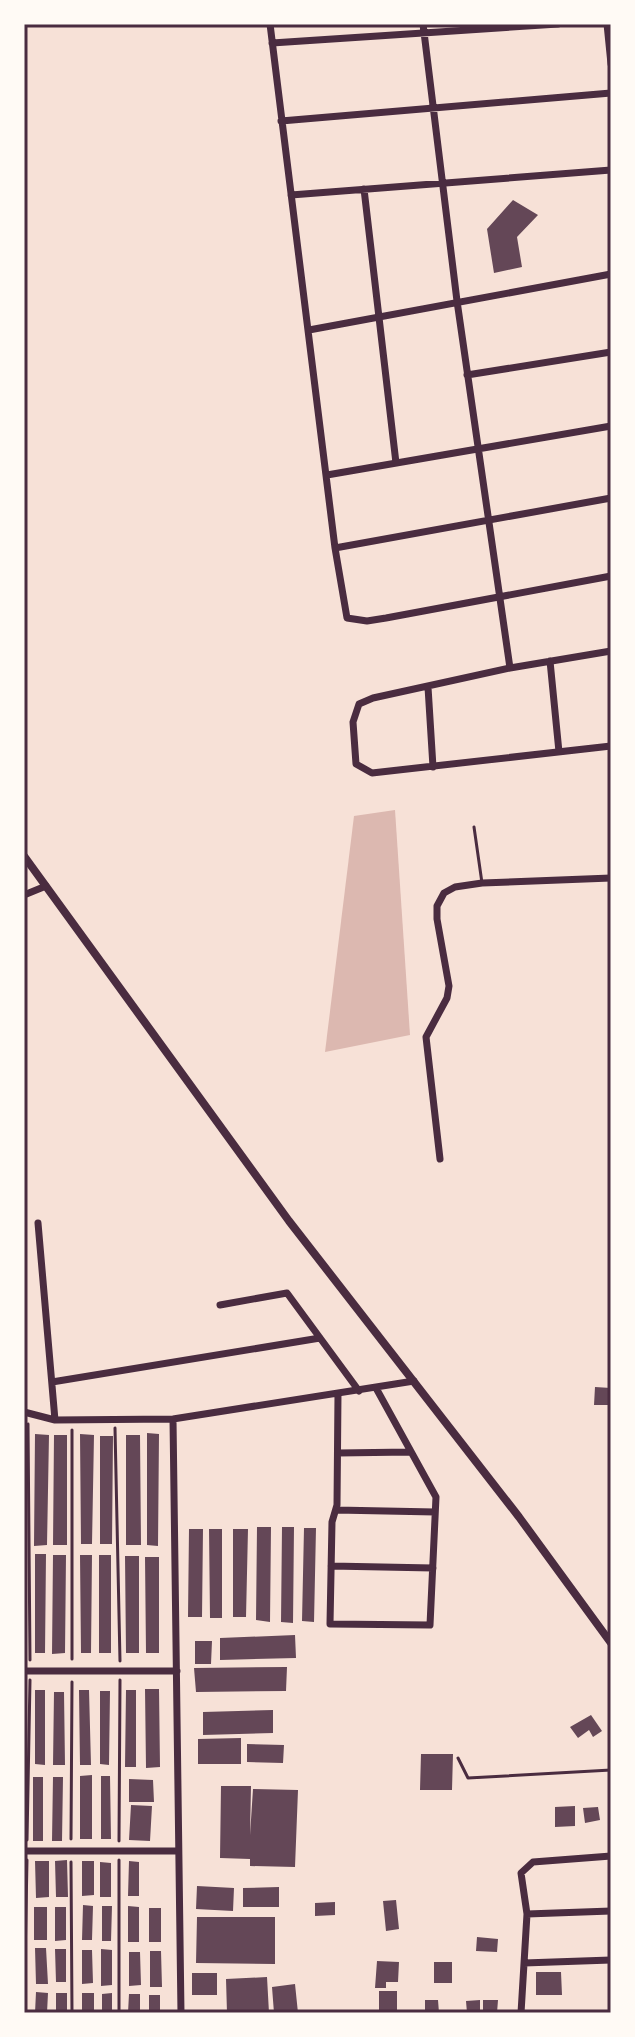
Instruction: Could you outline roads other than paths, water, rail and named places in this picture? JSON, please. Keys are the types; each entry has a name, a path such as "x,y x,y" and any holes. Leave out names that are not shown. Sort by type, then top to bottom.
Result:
{"street":[{"path":"270,24 343,609 351,620 386,618 611,576"},
{"path":"346,24 347,36"},
{"path":"272,43 424,28 558,24"},
{"path":"607,24 611,64"},
{"path":"424,28 486,520 510,668"},
{"path":"281,121 611,93"},
{"path":"291,195 611,170"},
{"path":"364,189 396,463"},
{"path":"309,330 611,274"},
{"path":"467,375 611,352"},
{"path":"327,475 611,426"},
{"path":"335,548 611,498"},
{"path":"611,651 510,668 359,704 353,722 355,759 358,767 372,773 611,746"},
{"path":"550,661 559,752"},
{"path":"428,687 433,767"},
{"path":"24,856 289,1221 611,1643"},
{"path":"440,1159 426,1037 447,998 449,986 437,906 444,893 455,887 482,883 611,878"},
{"path":"24,895 46,886"},
{"path":"38,1223 55,1420"},
{"path":"220,1305 287,1293 359,1391"},
{"path":"52,1382 320,1338"},
{"path":"26,1412 55,1420 173,1419 414,1381"},
{"path":"338,1394 330,1624 430,1625 436,1497 376,1388"},
{"path":"173,1419 181,2013"},
{"path":"338,1453 410,1452"},
{"path":"336,1510 435,1512"},
{"path":"331,1566 433,1568"},
{"path":"27,1671 177,1671"},
{"path":"26,1851 177,1851"},
{"path":"521,2013 527,1914 521,1873 533,1862 611,1856"},
{"path":"527,1914 611,1911"},
{"path":"524,1963 611,1960"}],"lane":[{"path":"474,827 482,883"},
{"path":"458,1758 468,1778 611,1770"}]}
